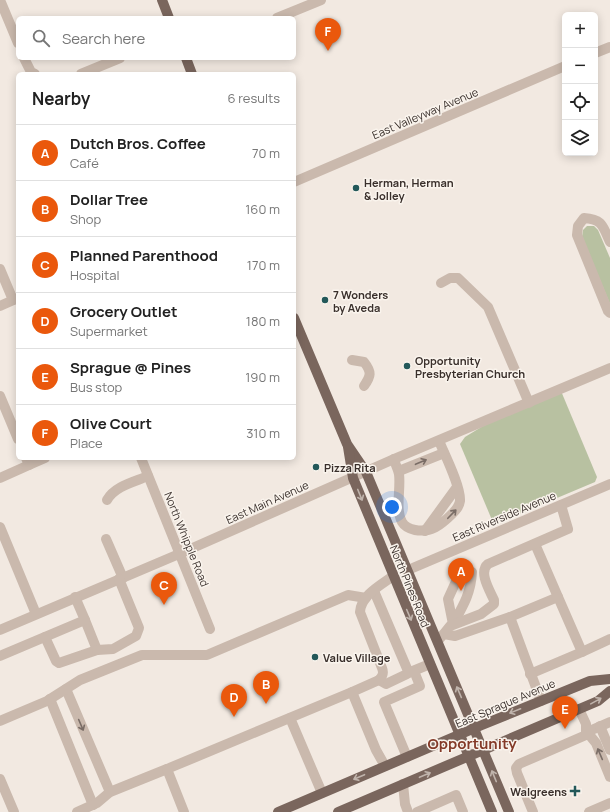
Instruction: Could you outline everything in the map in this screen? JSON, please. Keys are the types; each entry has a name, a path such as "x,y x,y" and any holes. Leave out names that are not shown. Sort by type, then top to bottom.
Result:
{"main road":[{"path":"162,0 168,16"},
{"path":"187,60 191,72"},
{"name":"North Pines Road","path":"296,323 347,444 366,472 408,570 441,638 474,728 509,812"},
{"name":"North Pines Road","path":"347,444 352,478 492,812"},
{"name":"East Sprague Avenue","path":"278,812 459,734 590,681 610,679"},
{"path":"338,812 352,810 403,784 598,701 610,691"}],"street":[{"path":"0,0 16,38"},
{"path":"282,16 321,0"},
{"path":"598,52 610,47"},
{"path":"86,72 115,60"},
{"name":"East Valleyway Avenue","path":"296,181 562,67"},
{"path":"610,242 602,225 594,219 584,218 578,226 577,235 610,313"},
{"path":"0,270 16,299 0,306"},
{"path":"441,283 450,278 458,278 488,307 529,402"},
{"path":"352,360 364,362 370,370 369,378 364,386"},
{"name":"East Main Avenue","path":"0,630 179,554 439,440 610,368"},
{"path":"0,396 16,434"},
{"path":"394,460 399,472 400,513 405,526 411,529 425,531 438,527 458,508 460,502 457,487 439,440"},
{"path":"399,472 444,453"},
{"name":"North Whipple Road","path":"142,460 210,629"},
{"path":"0,478 27,461"},
{"path":"107,500 118,488 148,476"},
{"name":"East Riverside Avenue","path":"408,570 610,484"},
{"path":"441,638 450,626 481,614 494,604 494,600 484,574 485,566 568,529 560,505"},
{"path":"0,527 36,614"},
{"path":"45,637 56,661 59,663 97,650 113,649 136,636 139,628 106,539"},
{"path":"535,544 582,652"},
{"path":"80,811 97,803 110,792 379,680 384,673 360,612 360,608 366,598 393,576"},
{"path":"374,591 411,672 420,686 384,702 407,757"},
{"path":"0,720 50,699 80,680 142,655 207,655 348,594 366,598"},
{"path":"441,638 455,636 494,623 558,597"},
{"path":"75,598 97,650"},
{"path":"488,610 494,623"},
{"path":"510,617 541,701"},
{"path":"0,656 85,620"},
{"path":"530,674 610,639"},
{"path":"379,680 386,684 430,664"},
{"path":"66,689 110,792"},
{"path":"352,692 376,750 385,766"},
{"path":"50,699 93,805"},
{"path":"579,709 586,724 587,732 596,743 610,777"},
{"path":"290,718 322,793"},
{"path":"533,812 516,770 519,764 584,737 587,732 605,724 610,750"},
{"path":"166,769 184,812"},
{"path":"0,779 4,800 14,812"},
{"path":"403,784 405,804 408,812"},
{"path":"417,812 456,795 463,812"},
{"path":"589,812 610,803"}],"green space":[{"path":"587,226 594,226 598,230 610,258 610,304 582,237 583,230"},
{"path":"561,391 597,477 595,482 500,522 492,520 460,444 465,437 483,426"}],"place":[{"name":"Olive Court","path":"328,51"},
{"name":"Herman, Herman & Jolley","path":"356,188"},
{"name":"7 Wonders by Aveda","path":"325,300"},
{"name":"Opportunity Presbyterian Church","path":"407,366"},
{"name":"Pizza Rita","path":"316,467"},
{"name":"Dutch Bros. Coffee","path":"461,591"},
{"name":"Planned Parenthood","path":"164,605"},
{"name":"Value Village","path":"315,657"},
{"name":"Dollar Tree","path":"266,704"},
{"name":"Grocery Outlet","path":"234,717"},
{"name":"Sprague @ Pines","path":"565,729"},
{"name":"Walgreens","path":"575,791"}],"district":[{"name":"Opportunity","path":"472,743"}]}
